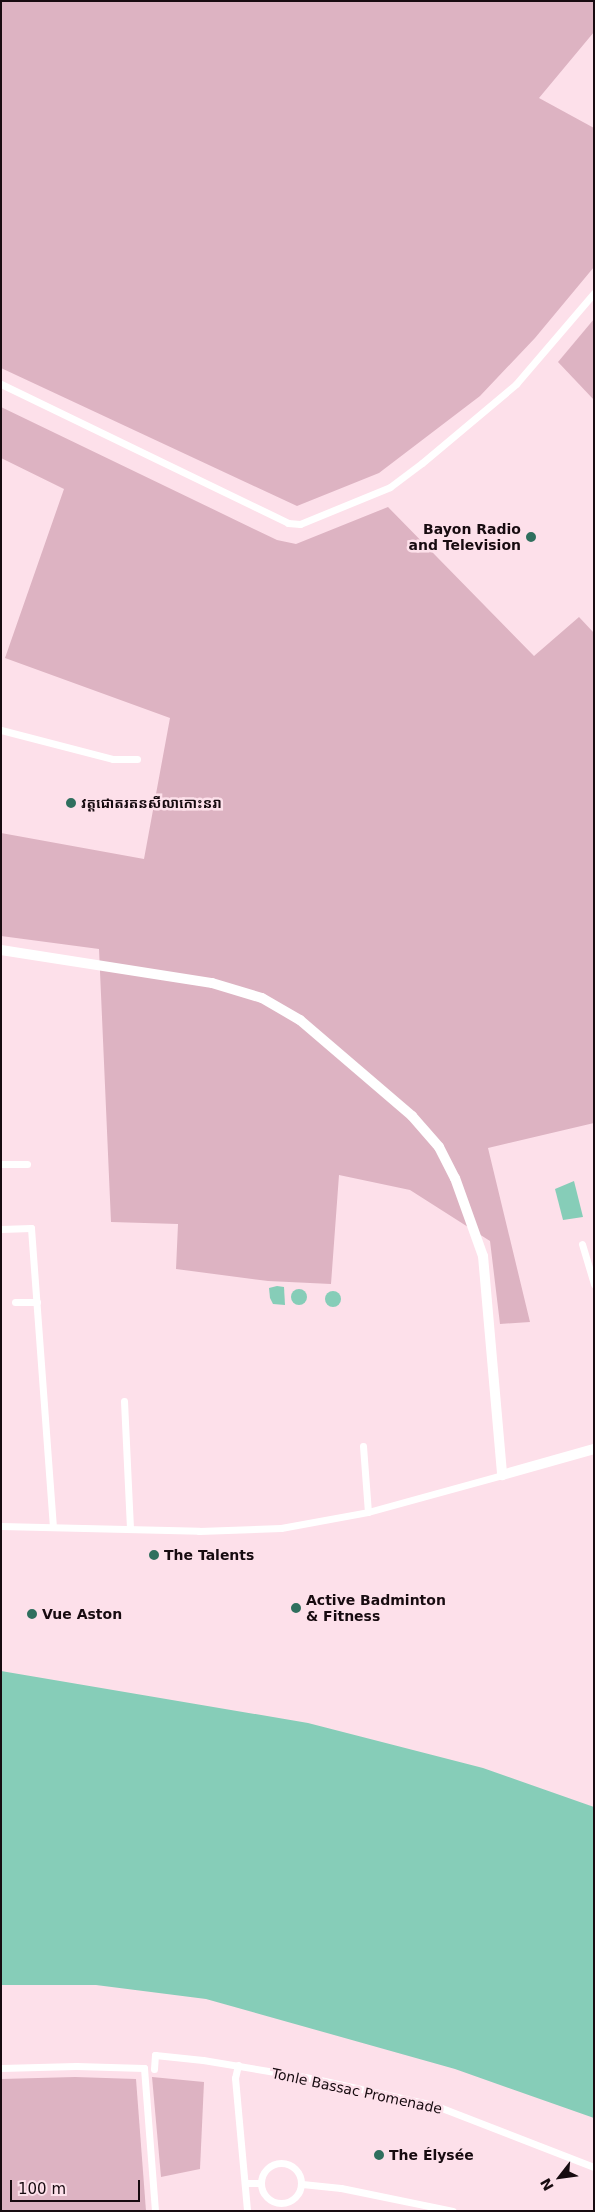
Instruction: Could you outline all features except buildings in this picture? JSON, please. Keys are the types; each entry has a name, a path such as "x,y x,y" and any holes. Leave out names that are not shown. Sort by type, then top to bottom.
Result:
{"street":[{"path":"1,384 288,523 300,524 390,487 422,463 516,384 594,293"},
{"path":"1,730 113,759 137,759"},
{"path":"1,950 212,983 262,998 300,1020 412,1116 439,1147 455,1178 483,1256 502,1475"},
{"path":"1,1164 27,1164"},
{"path":"1,1229 31,1228 53,1526"},
{"path":"582,1244 594,1284"},
{"path":"15,1302 37,1302"},
{"path":"124,1401 130,1527"},
{"path":"363,1446 368,1512"},
{"path":"1,1526 248,1530 307,1525 368,1512 594,1449"},
{"name":"Tonle Bassac Promenade","path":"154,2068 155,2055 238,2065 434,2106 594,2167"},
{"path":"238,2065 236,2078 247,2211"},
{"path":"1,2068 76,2066 144,2068 155,2211"},
{"path":"283,2163 298,2172 302,2184 296,2198 281,2204 266,2197 261,2183 267,2170 283,2163"},
{"path":"245,2183 261,2183"},
{"path":"302,2184 341,2188 453,2211"}],"shaded area":[{"path":"1,1 594,1 594,32 539,98 594,128 594,267 535,338 480,396 379,473 297,506 1,368"},
{"path":"594,319 594,400 558,362"},
{"path":"1,407 277,540 296,544 388,507 534,656 579,617 594,633 594,1123 488,1148 530,1322 500,1324 490,1241 410,1190 339,1175 331,1284 268,1281 176,1269 178,1224 111,1222 99,949 1,936 1,833 144,859 170,718 5,658 64,489 1,458"},
{"path":"574,1181 583,1217 563,1220 555,1189"},
{"path":"284,1287 285,1305 273,1304 270,1298 269,1288"},
{"path":"299,1289 305,1291 307,1297 305,1303 299,1305 293,1303 291,1297 293,1291"},
{"path":"333,1291 339,1293 341,1299 339,1305 333,1307 327,1305 325,1299 327,1293"},
{"path":"1,1671 308,1723 483,1768 594,1807 594,2118 455,2069 206,1999 96,1985 1,1985"},
{"path":"75,2077 136,2079 146,2211 1,2211 1,2079"},
{"path":"152,2077 204,2082 200,2169 161,2177"}],"place":[{"name":"Bayon Radio and Television","path":"531,537"},
{"name":"វត្តជោតរតនសីលាកោះនរា","path":"71,803"},
{"name":"The Talents","path":"154,1555"},
{"name":"Active Badminton & Fitness","path":"296,1608"},
{"name":"Vue Aston","path":"32,1614"},
{"name":"The Élysée","path":"379,2155"}]}
